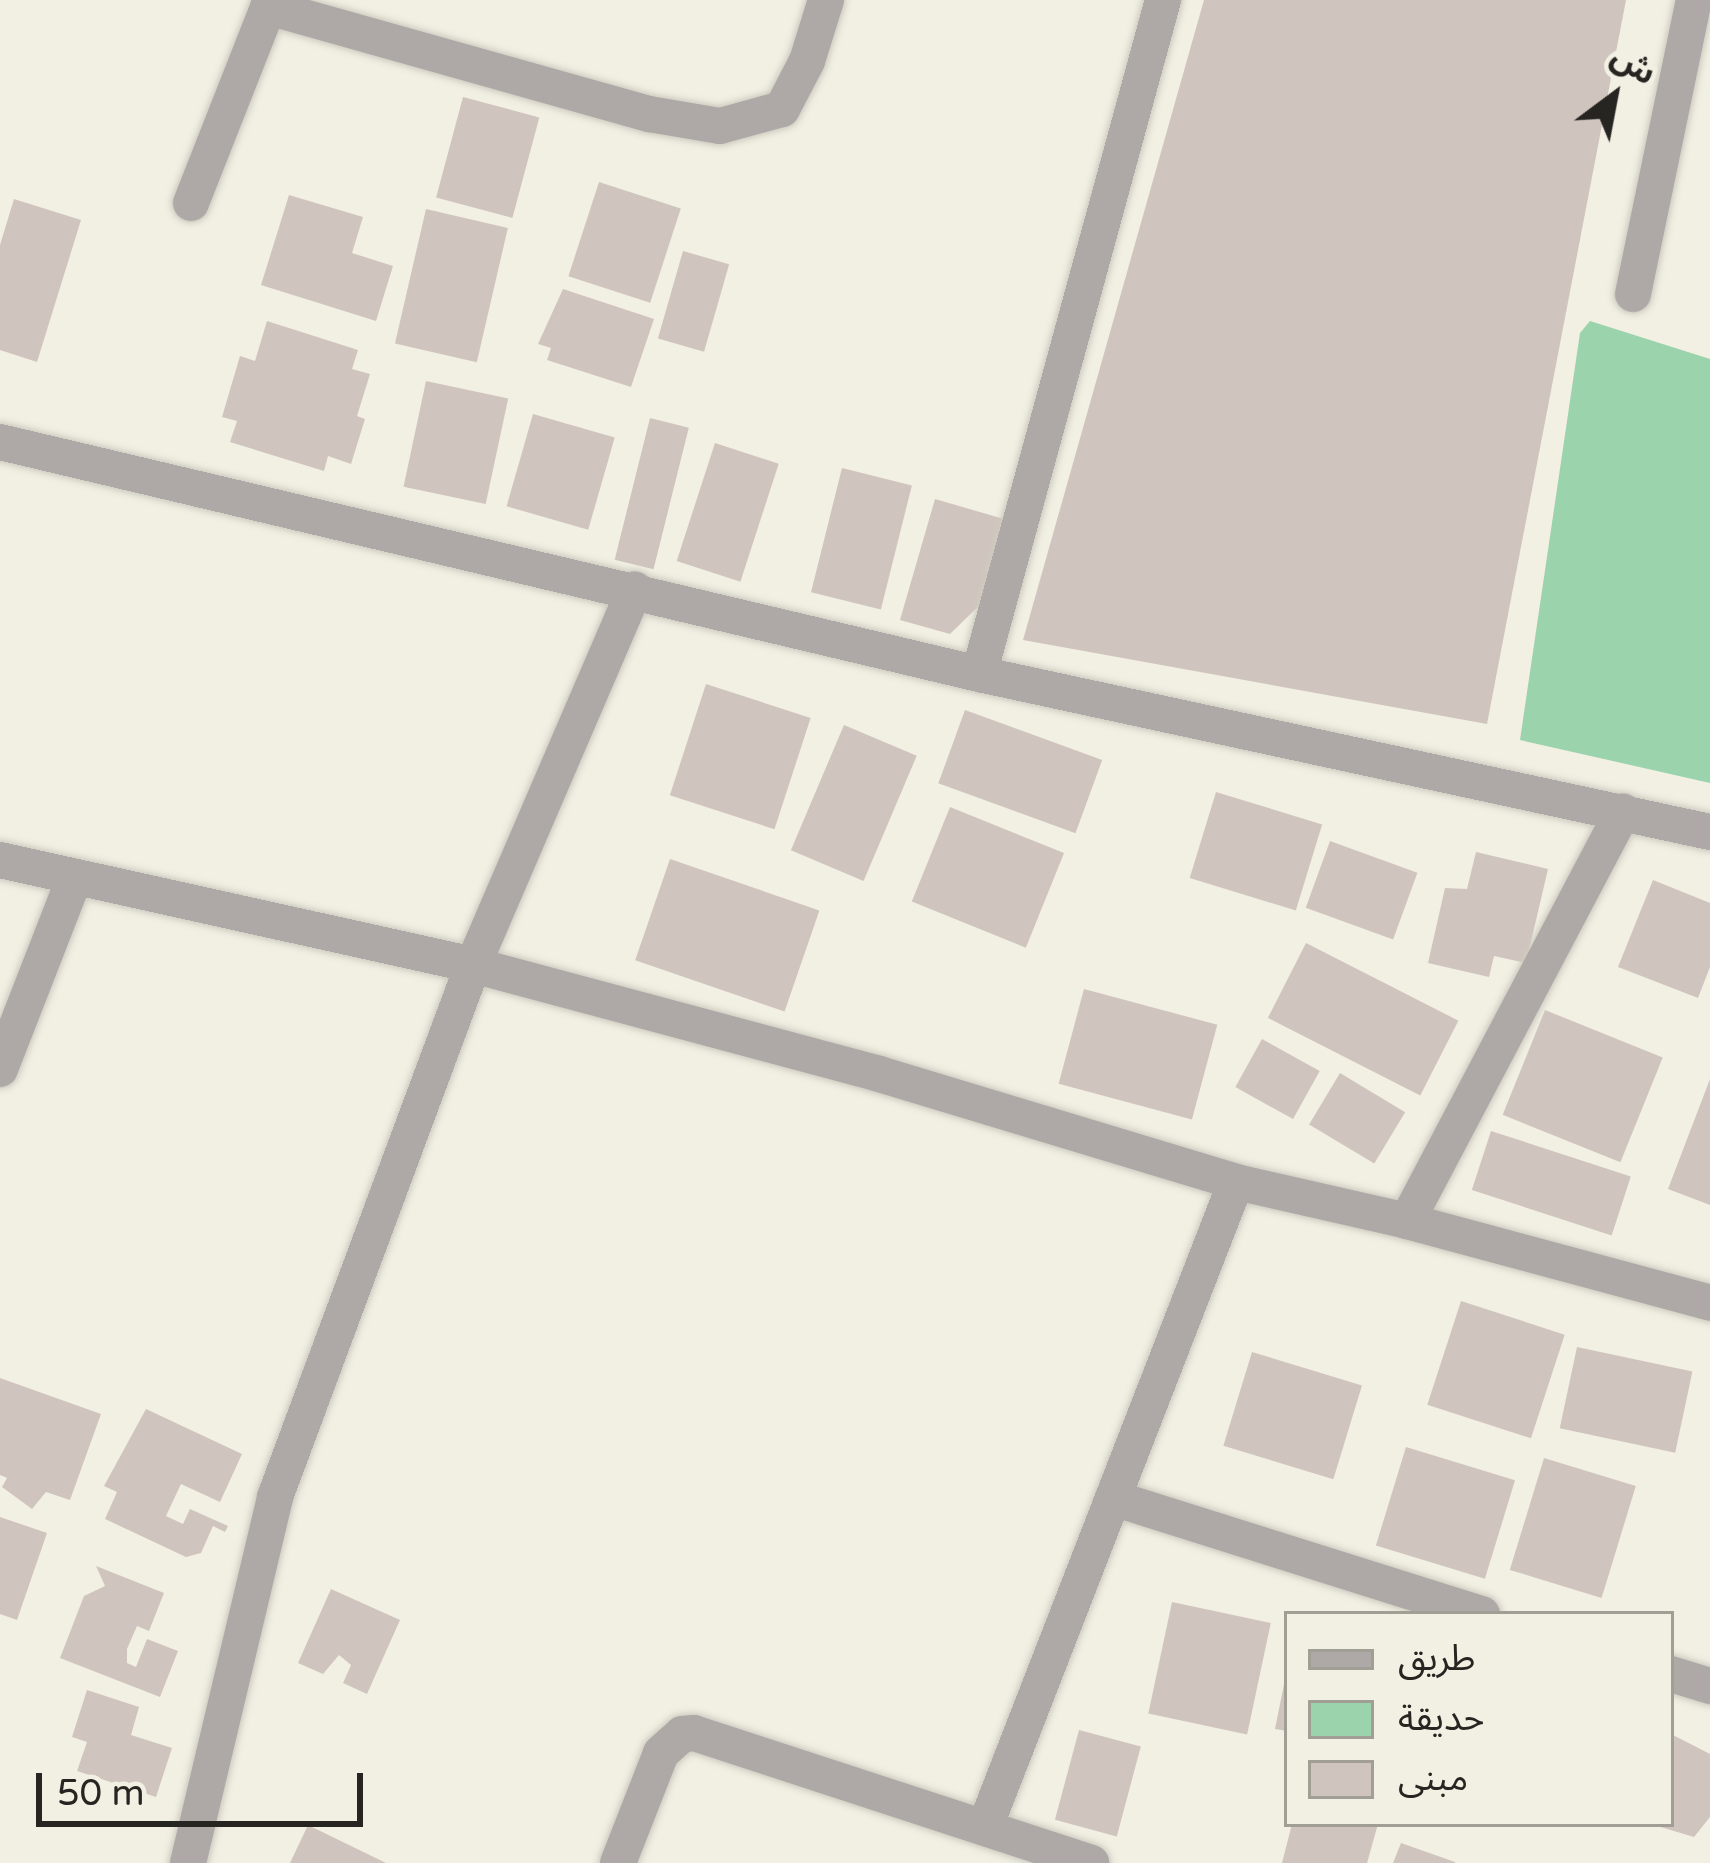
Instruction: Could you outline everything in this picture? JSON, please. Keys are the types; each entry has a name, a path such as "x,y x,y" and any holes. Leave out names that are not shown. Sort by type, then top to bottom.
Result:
{"street":[{"path":"190,203 269,3 649,114 720,126 782,109 808,61 826,0"},
{"path":"979,674 1163,0"},
{"path":"1633,294 1694,0"},
{"path":"0,442 979,674 1710,832"},
{"path":"188,1863 275,1497 473,965 635,589"},
{"path":"1407,1221 1623,812"},
{"path":"0,860 473,965 879,1074 1236,1182 1407,1221 1710,1303"},
{"path":"0,1069 75,877"},
{"path":"985,1827 1236,1182"},
{"path":"1113,1498 1472,1611"},
{"path":"1674,1674 1710,1686"},
{"path":"618,1863 661,1753 682,1735 694,1733 1091,1863"}],"green space":[{"path":"1590,321 1710,359 1710,783 1520,740 1580,333"}],"building":[{"path":"1204,0 1626,0 1487,724 1023,640"},
{"path":"463,97 539,117 512,218 436,197"},
{"path":"599,182 681,209 650,303 568,276"},
{"path":"289,195 363,217 352,253 393,266 376,321 261,285"},
{"path":"14,199 81,220 37,362 0,350 0,245"},
{"path":"426,209 508,228 477,362 395,343"},
{"path":"683,251 729,264 704,352 658,338"},
{"path":"563,289 654,319 631,387 547,360 551,348 538,344"},
{"path":"267,321 358,350 352,369 370,374 357,416 365,419 351,464 328,456 324,471 230,442 237,421 222,417 240,356 255,361"},
{"path":"426,381 508,398 486,504 404,487"},
{"path":"533,414 615,437 588,530 507,506"},
{"path":"650,418 689,428 653,569 615,560"},
{"path":"715,443 779,464 740,582 677,561"},
{"path":"842,468 912,485 881,610 811,592"},
{"path":"935,499 1004,519 986,599 950,634 900,620"},
{"path":"706,684 811,718 774,829 670,795"},
{"path":"965,710 1102,760 1076,833 938,783"},
{"path":"844,725 917,756 864,881 791,850"},
{"path":"1216,792 1322,824 1296,911 1190,878"},
{"path":"950,807 1064,853 1026,948 912,902"},
{"path":"1330,841 1417,873 1393,940 1306,908"},
{"path":"1476,852 1548,869 1526,963 1494,956 1489,977 1428,963 1445,888 1467,889"},
{"path":"670,859 819,910 785,1012 635,960"},
{"path":"1653,880 1710,903 1710,967 1698,998 1618,967"},
{"path":"1306,943 1458,1021 1420,1095 1268,1018"},
{"path":"1084,989 1217,1025 1192,1119 1059,1084"},
{"path":"1545,1010 1663,1058 1620,1162 1503,1115"},
{"path":"1262,1039 1320,1071 1293,1119 1235,1087"},
{"path":"1340,1073 1405,1112 1374,1164 1309,1124"},
{"path":"1710,1079 1710,1205 1668,1189"},
{"path":"1491,1131 1631,1176 1612,1235 1472,1190"},
{"path":"1461,1301 1565,1335 1531,1438 1427,1405"},
{"path":"1577,1347 1692,1372 1675,1453 1560,1428"},
{"path":"1252,1352 1362,1386 1333,1479 1223,1446"},
{"path":"0,1378 101,1414 70,1500 46,1492 32,1509 2,1487 7,1478 0,1475"},
{"path":"146,1409 242,1454 220,1502 181,1484 166,1516 183,1524 190,1509 228,1526 225,1532 213,1526 201,1553 186,1557 105,1519 117,1492 104,1486"},
{"path":"1406,1447 1515,1480 1485,1579 1376,1545"},
{"path":"1544,1458 1636,1486 1602,1598 1510,1570"},
{"path":"0,1517 47,1533 17,1620 0,1614"},
{"path":"96,1566 164,1593 149,1631 137,1626 127,1649 127,1663 136,1667 147,1639 178,1651 160,1697 60,1658 84,1596 105,1586"},
{"path":"331,1589 400,1620 367,1694 343,1683 351,1665 339,1655 323,1674 298,1663"},
{"path":"1172,1602 1271,1623 1247,1735 1148,1714"},
{"path":"1284,1684 1284,1730 1275,1729"},
{"path":"87,1690 139,1707 131,1735 172,1748 156,1797 77,1771 87,1742 72,1737"},
{"path":"1079,1730 1141,1747 1117,1836 1055,1820"},
{"path":"1674,1736 1710,1754 1710,1817 1694,1837 1661,1827 1674,1827"},
{"path":"308,1825 386,1863 290,1863"},
{"path":"1291,1827 1377,1827 1367,1863 1282,1863"},
{"path":"1401,1843 1455,1862 1455,1863 1393,1863"}]}
